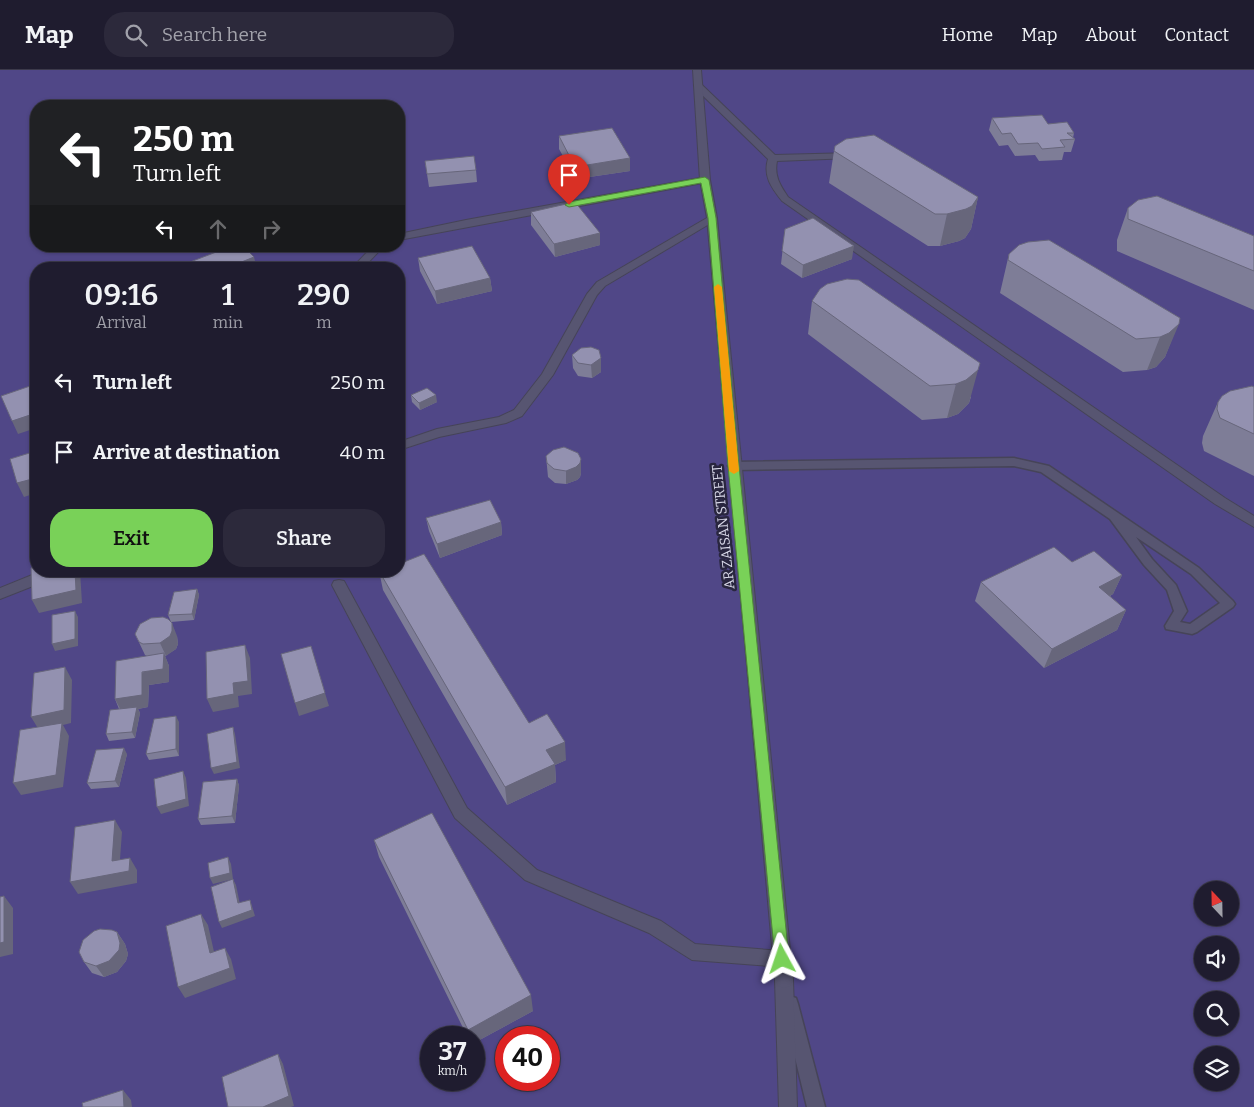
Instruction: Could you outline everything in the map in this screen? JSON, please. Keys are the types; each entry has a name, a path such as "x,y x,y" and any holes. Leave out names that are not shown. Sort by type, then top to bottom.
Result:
{"street":[{"name":"AR ZAISAN STREET","path":"697,70 705,180 712,218 784,980 788,1107"},
{"path":"698,86 772,158 857,155"},
{"path":"772,158 769,169 771,176 775,186 785,198 1220,501 1254,522"},
{"path":"405,236 705,180"},
{"path":"405,444 437,433 502,420 518,413 547,375 592,294 601,284 712,218"},
{"path":"363,262 373,252"},
{"path":"0,594 41,577"},
{"path":"339,585 461,813 531,875 655,927 692,952 782,959"}],"lane":[{"path":"734,466 1014,462 1045,469 1195,571 1229,604 1192,629 1171,626 1181,611 1172,588 1148,562 1115,517"},
{"path":"784,980 816,1107"}],"shaded area":[{"path":"0,70 1254,70 1254,1107 0,1107"}],"building":[{"path":"1042,115 1048,124 1067,122 1074,133 1067,133 1075,139 1060,140 1065,147 1042,149 1038,143 1018,144 1011,133 1002,134 992,118"},
{"path":"612,128 630,158 575,167 559,136"},
{"path":"874,135 978,197 972,206 966,209 947,214 935,214 834,151 835,146 846,139"},
{"path":"474,156 476,170 427,174 425,161"},
{"path":"1157,196 1254,236 1254,271 1128,219 1128,208 1138,200"},
{"path":"575,202 600,233 554,244 531,212"},
{"path":"813,218 854,246 803,265 782,251 785,229"},
{"path":"1049,240 1180,318 1179,324 1169,333 1160,337 1136,339 1008,260 1009,254 1019,245"},
{"path":"472,246 490,278 435,291 418,258"},
{"path":"216,252 249,252 254,257 242,262 190,262"},
{"path":"847,279 859,280 980,363 978,370 966,380 956,384 930,386 812,301 820,289 827,284"},
{"path":"591,347 599,350 601,358 591,365 578,363 572,355 581,348"},
{"path":"30,386 30,415 12,421 1,396"},
{"path":"1254,387 1254,434 1220,418 1217,409 1218,402 1222,396 1230,391"},
{"path":"427,388 436,395 419,403 411,395"},
{"path":"564,447 578,453 581,459 580,463 566,471 554,469 547,463 546,456 553,450"},
{"path":"30,453 30,480 17,483 10,459"},
{"path":"490,500 501,522 437,544 426,518"},
{"path":"1054,547 1072,562 1094,551 1122,575 1099,587 1126,610 1052,649 981,582"},
{"path":"424,554 529,723 547,714 565,742 546,750 555,764 505,787 382,577 405,577 405,562"},
{"path":"31,577 75,577 76,590 32,600"},
{"path":"197,589 192,614 168,615 174,592"},
{"path":"75,611 75,639 52,644 52,615"},
{"path":"163,617 172,623 170,636 160,643 143,644 139,642 135,634 140,624 151,618"},
{"path":"245,645 248,681 233,683 234,694 207,699 206,652"},
{"path":"311,646 325,693 295,703 281,654"},
{"path":"164,653 163,669 142,672 142,695 115,699 116,661"},
{"path":"65,667 64,710 31,717 34,673"},
{"path":"137,707 132,732 106,734 110,710"},
{"path":"176,716 176,749 146,754 154,719"},
{"path":"62,723 56,775 13,783 20,730"},
{"path":"233,727 237,762 211,768 207,734"},
{"path":"124,748 115,781 87,783 96,750"},
{"path":"183,771 186,799 157,807 154,779"},
{"path":"237,779 232,816 198,819 203,782"},
{"path":"432,813 531,995 475,1026 466,1026 374,840"},
{"path":"115,820 112,861 130,858 129,871 70,882 75,827"},
{"path":"228,857 230,873 210,878 208,863"},
{"path":"233,879 238,903 250,900 252,910 219,922 211,887"},
{"path":"4,896 4,942 0,943 0,897"},
{"path":"201,914 210,953 225,948 230,968 178,987 166,926"},
{"path":"100,929 117,932 120,943 119,950 109,961 96,966 84,962 79,952 83,940 94,931"},
{"path":"278,1054 289,1096 263,1107 228,1107 222,1077"},
{"path":"123,1090 124,1107 83,1107 82,1103"}],"slow traffic":[{"path":"718,287 734,471"}],"route":[{"path":"569,205 705,180 712,218 782,959"}]}
